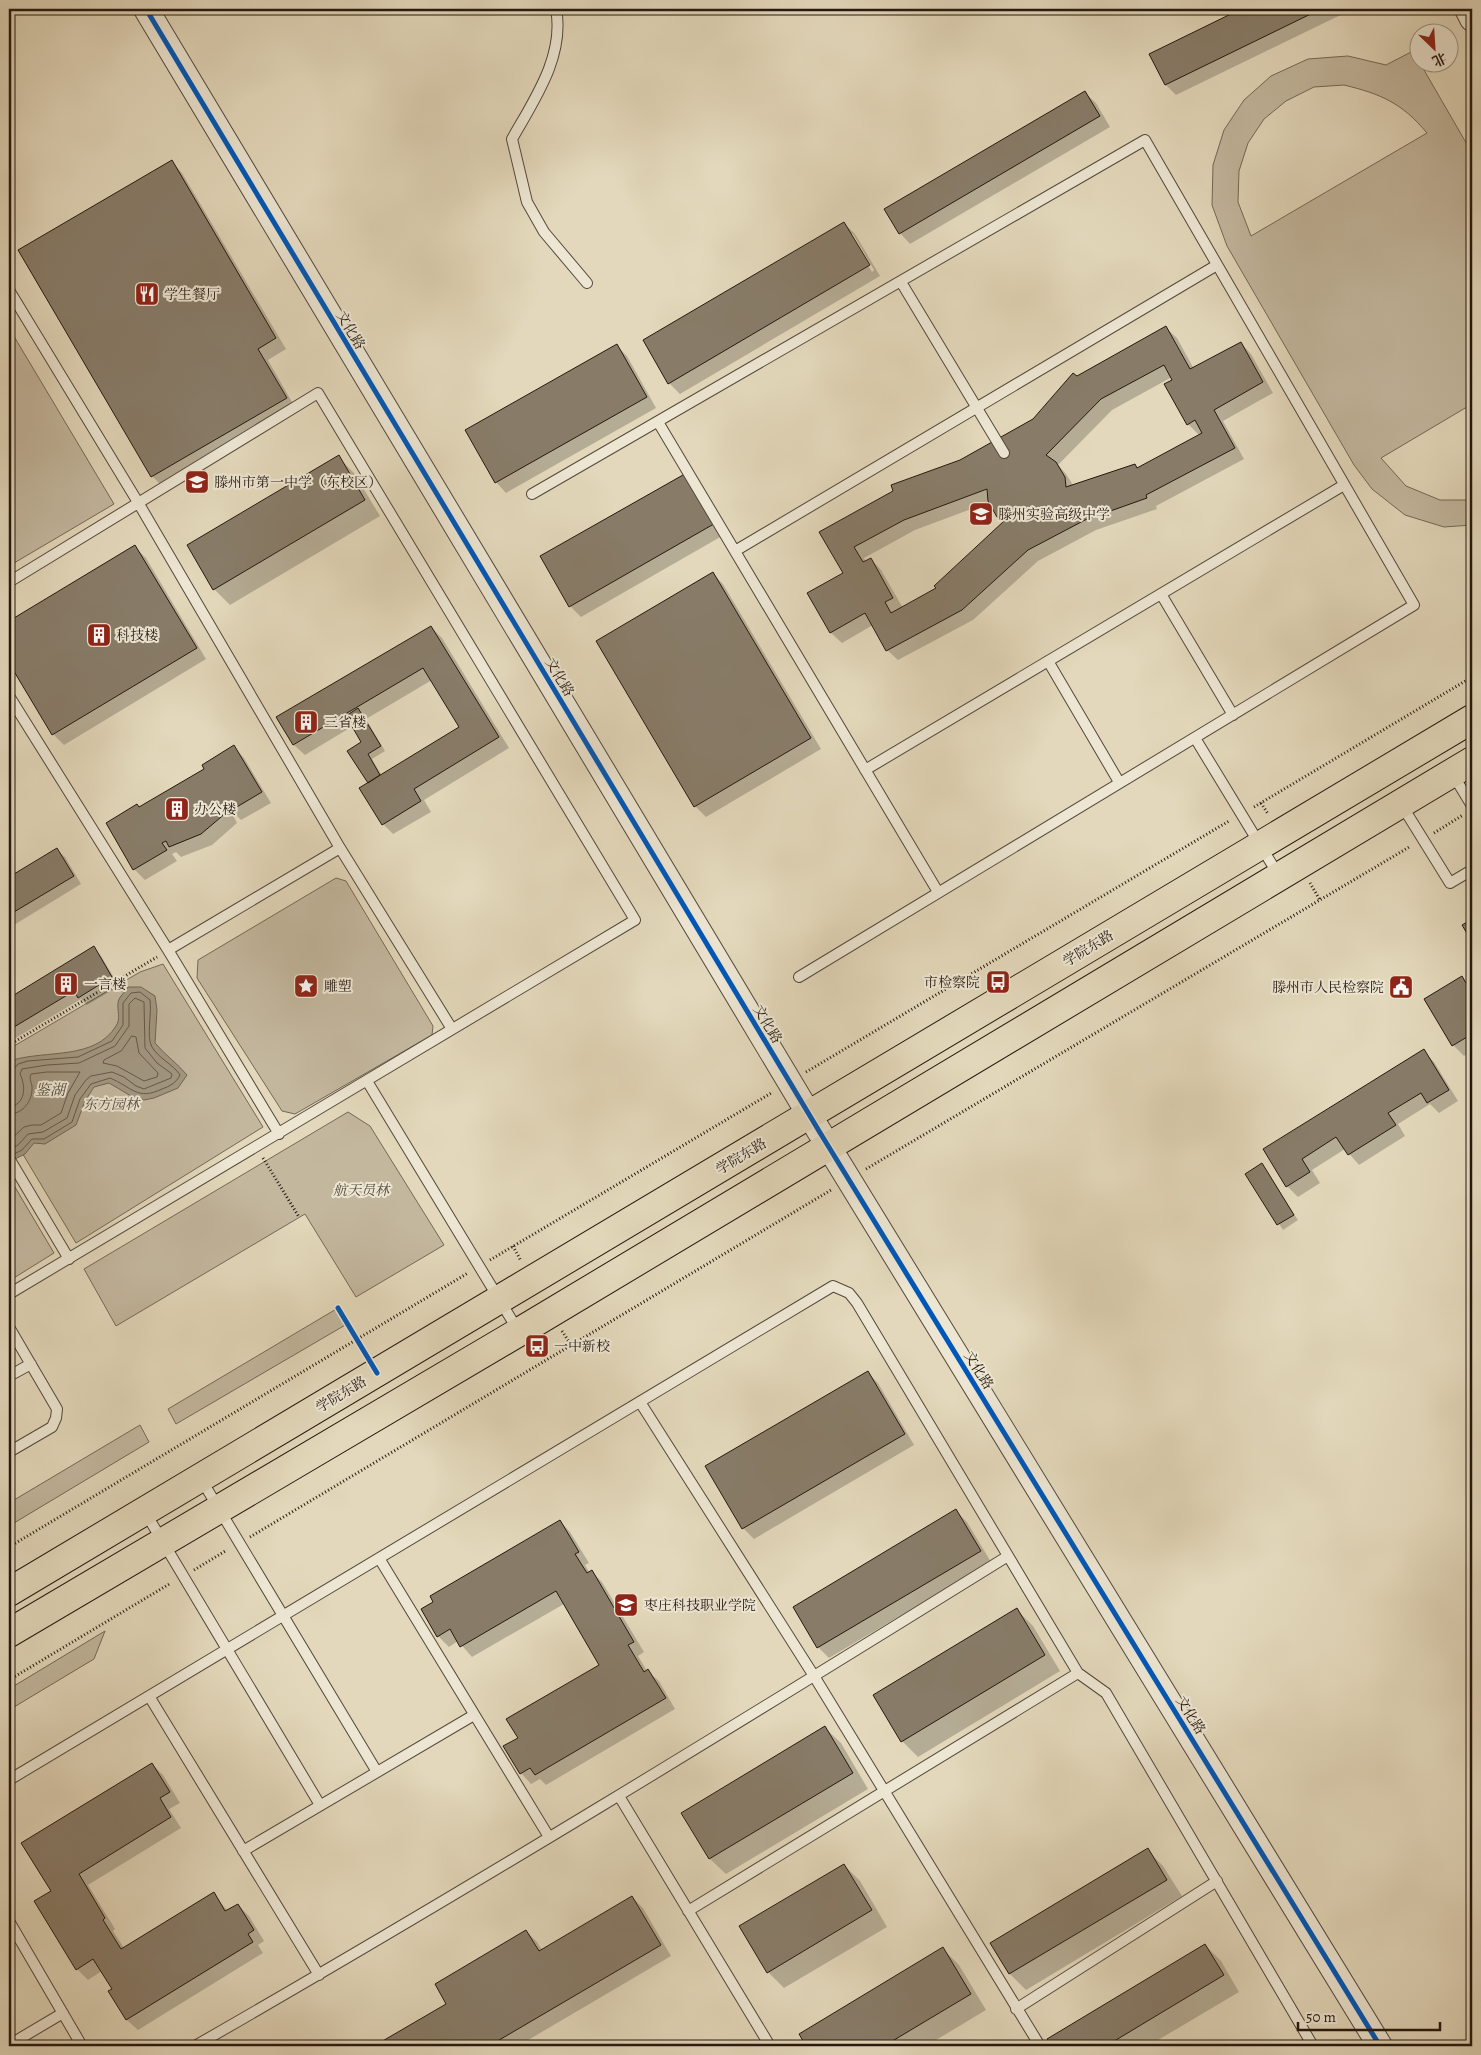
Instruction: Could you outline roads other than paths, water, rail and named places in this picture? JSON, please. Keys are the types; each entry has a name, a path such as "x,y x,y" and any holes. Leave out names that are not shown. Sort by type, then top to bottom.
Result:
{"main road":[{"name":"学院东路","path":"9,1592 1472,719"},
{"path":"9,1633 519,1332 1462,767"}],"street":[{"name":"文化路","path":"146,9 848,1180 1380,2046"},
{"path":"1467,9 1472,19"}],"lane":[{"path":"556,9 558,20 551,66 512,139 527,202 544,232 587,283"},
{"path":"532,494 1145,140 1414,606 799,976"},
{"path":"735,551 1217,265"},
{"path":"900,282 1004,453"},
{"path":"9,290 139,504 340,848 452,1029"},
{"path":"9,582 318,393 635,920 9,1294"},
{"path":"658,422 938,892"},
{"path":"865,770 1344,485"},
{"path":"1160,594 1233,715"},
{"path":"1048,661 1119,782"},
{"path":"9,696 168,950 279,1134"},
{"path":"1195,738 1280,877"},
{"path":"1462,767 1472,806"},
{"path":"1401,804 1450,883 1472,870"},
{"path":"168,950 340,848"},
{"path":"367,1080 519,1332"},
{"path":"9,1158 68,1259"},
{"path":"9,1780 833,1286 848,1293 857,1303 1078,1673 1106,1693 1313,2046"},
{"path":"9,1327 57,1408 56,1418 52,1427 9,1452"},
{"path":"9,1376 31,1364"},
{"path":"640,1402 814,1676 1040,2046"},
{"path":"200,1478 377,1772"},
{"path":"144,1512 320,1805"},
{"path":"194,2046 319,1975 619,1796 1008,1556"},
{"path":"379,1558 549,1837"},
{"path":"688,1911 1078,1673"},
{"path":"148,1696 319,1975"},
{"path":"243,1851 474,1715"},
{"path":"619,1796 770,2046"},
{"path":"1016,2009 1217,1881"},
{"path":"9,1921 12,1936 63,2013 82,2046"},
{"path":"9,2045 63,2013"}],"water":[{"name":"鉴湖","path":"128,987 141,987 155,996 157,1010 155,1043 187,1075 178,1088 144,1100 131,1096 109,1083 94,1087 85,1101 76,1125 45,1144 34,1143 25,1154 9,1162 9,1103 13,1088 9,1070 13,1060 69,1052 96,1044 107,1037 116,1026 119,1017 118,1001"}],"place":[{"name":"学生餐厅","path":"147,294"},
{"name":"滕州市第一中学（东校区）","path":"197,482"},
{"name":"滕州实验高级中学","path":"981,514"},
{"name":"科技楼","path":"99,635"},
{"name":"三省楼","path":"306,722"},
{"name":"办公楼","path":"177,809"},
{"name":"市检察院","path":"998,982"},
{"name":"一言楼","path":"66,984"},
{"name":"雕塑","path":"306,986"},
{"name":"滕州市人民检察院","path":"1401,987"},
{"name":"一中新校","path":"537,1346"},
{"name":"枣庄科技职业学院","path":"626,1605"}],"park label":[{"name":"东方园林","path":"111,1104"},
{"name":"航天员林","path":"361,1190"}]}
